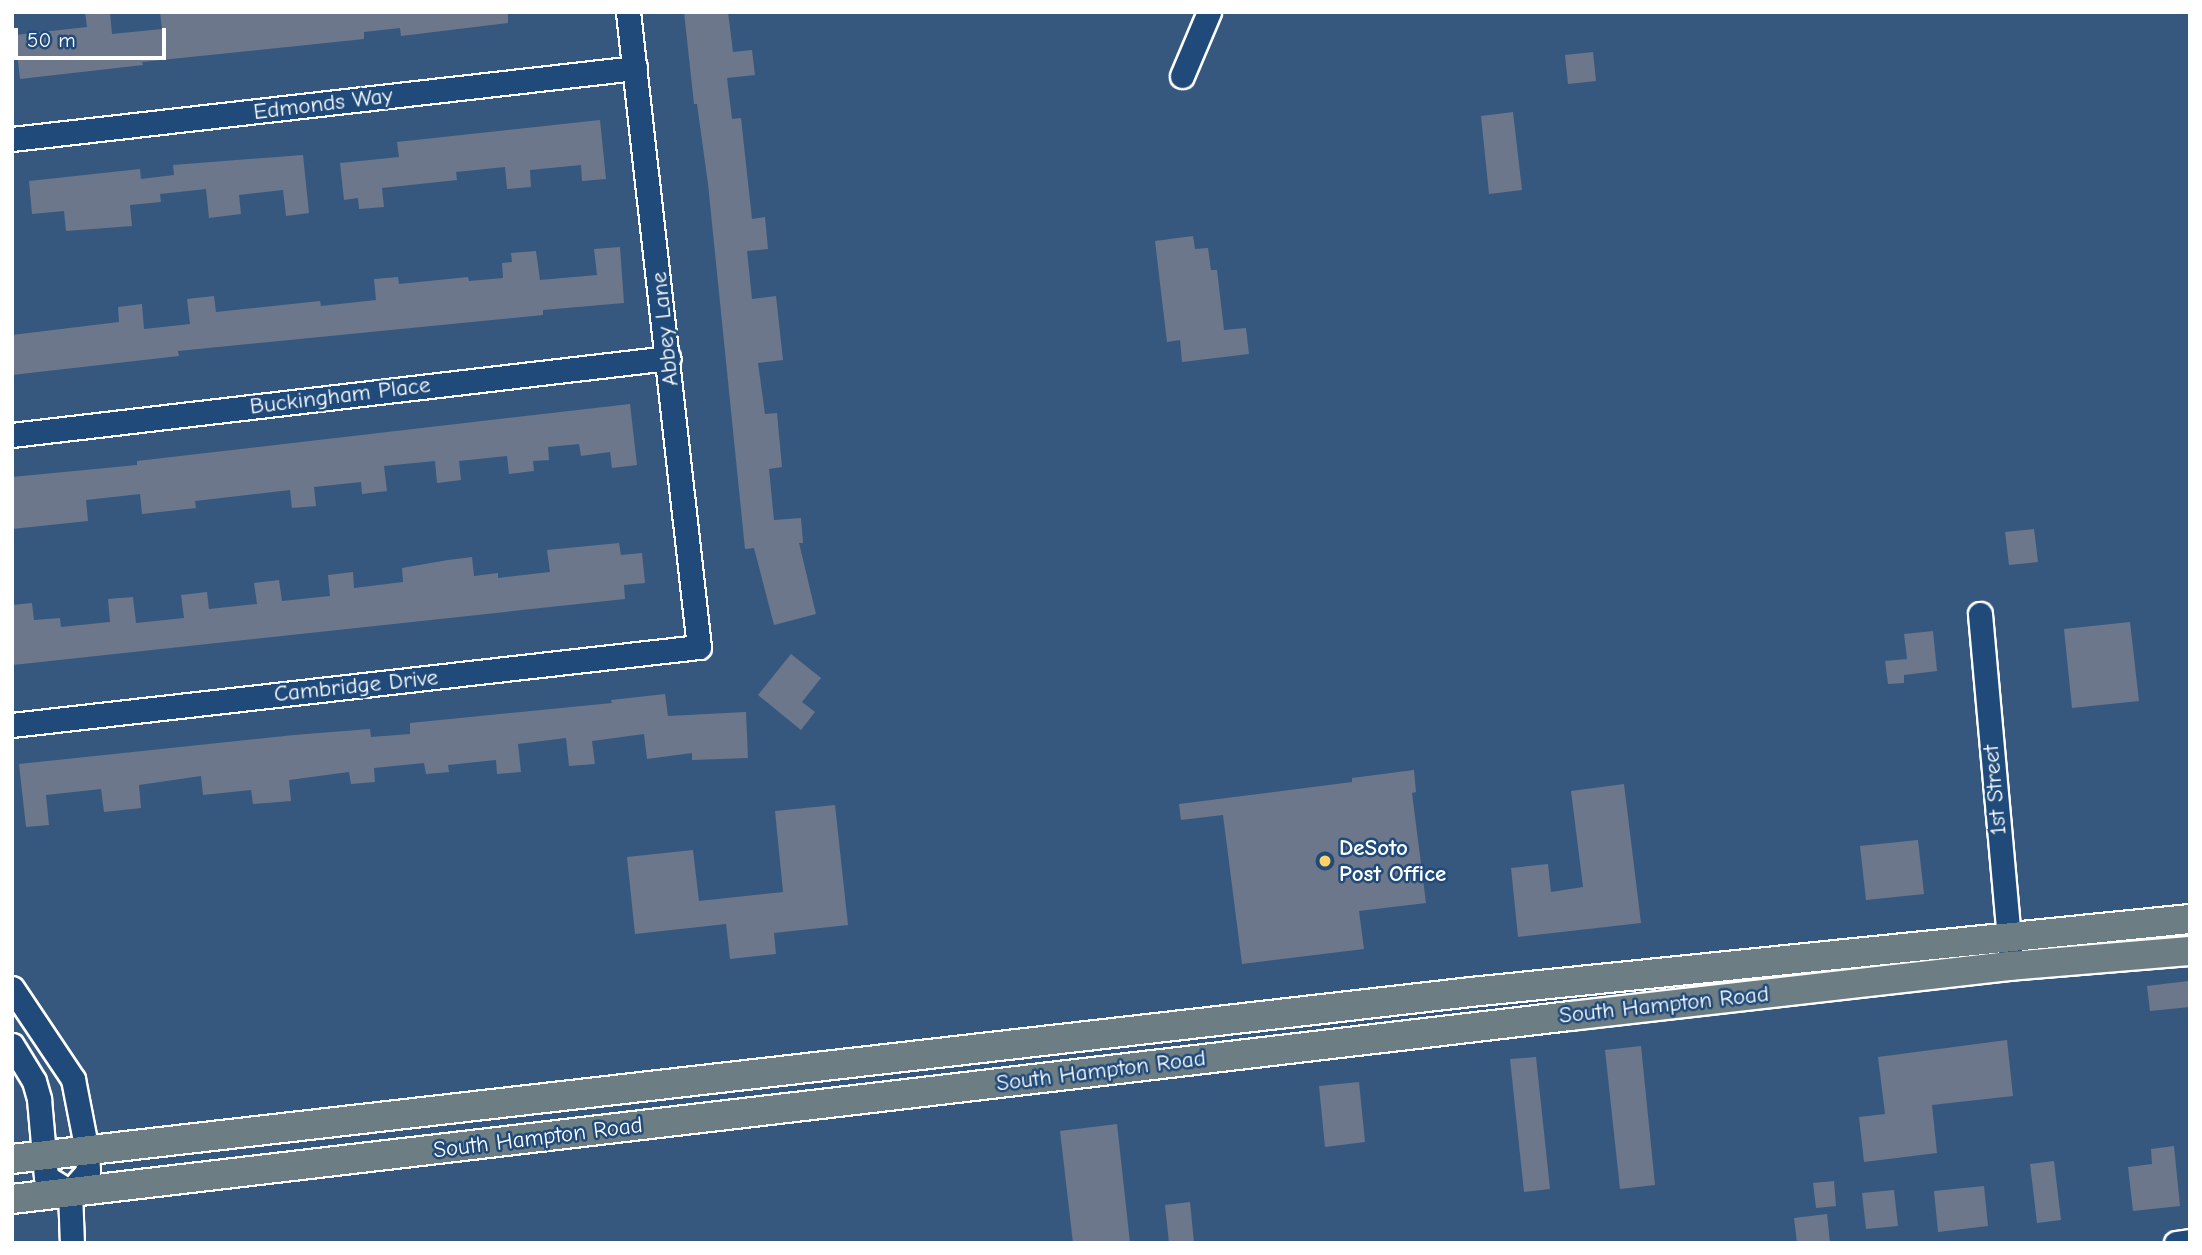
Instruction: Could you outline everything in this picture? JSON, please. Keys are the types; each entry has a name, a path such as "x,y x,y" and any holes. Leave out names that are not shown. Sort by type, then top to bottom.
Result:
{"main road":[{"name":"South Hampton Road","path":"12,1159 1471,992 2009,935 2190,919"},
{"name":"South Hampton Road","path":"12,1199 1475,1026 2010,967 2190,951"},
{"path":"1651,973 1655,1006"},
{"path":"1471,992 1475,1026"},
{"path":"1127,1031 1132,1067"},
{"path":"936,1052 940,1090"},
{"path":"494,1102 500,1143"}],"street":[{"name":"Abbey Lane","path":"628,12 699,647"},
{"path":"1182,76 1209,12"},
{"name":"Edmonds Way","path":"12,139 635,68"},
{"name":"Buckingham Place","path":"12,435 668,358"},
{"name":"1st Street","path":"1980,614 2010,967"},
{"name":"Cambridge Drive","path":"12,725 699,647"},
{"path":"12,988 73,1079 87,1151 88,1171 69,1192 72,1243"},
{"path":"12,1045 34,1081 39,1099 46,1177 69,1192"},
{"path":"2176,1243 2190,1241"}],"building":[{"path":"85,12 110,12 112,34 162,29 160,12 508,12 508,23 401,36 400,28 364,32 364,39 142,62 143,65 20,79 15,35 87,27"},
{"path":"684,12 728,12 733,52 752,50 755,75 727,78 732,119 741,118 752,219 765,217 768,249 747,251 752,299 776,296 783,360 758,363 765,414 777,413 782,467 769,469 774,520 801,518 803,543 799,543 816,614 774,625 754,548 745,549 708,184 697,104 694,104"},
{"path":"1593,52 1596,81 1568,84 1565,55"},
{"path":"1513,112 1522,190 1489,194 1481,116"},
{"path":"600,120 606,179 582,181 581,165 530,170 531,187 507,189 505,167 456,172 457,180 382,188 384,207 359,209 358,198 344,200 340,163 399,157 397,142"},
{"path":"303,155 309,213 286,216 283,190 239,195 241,214 209,218 206,189 160,194 161,202 130,205 132,226 66,231 64,211 32,214 29,181 140,169 141,179 174,175 173,165"},
{"path":"1193,236 1195,249 1208,248 1211,270 1217,270 1224,330 1246,328 1249,354 1182,362 1180,340 1167,342 1155,241"},
{"path":"620,247 624,303 543,310 543,315 178,351 179,356 12,375 12,335 119,322 118,307 142,304 144,329 190,324 187,299 214,296 216,312 320,301 321,306 376,300 374,279 398,277 399,284 468,277 469,281 503,278 502,263 512,262 511,253 536,251 540,280 597,275 594,249"},
{"path":"630,404 637,465 612,468 610,452 581,456 579,444 548,447 549,460 533,461 534,471 509,474 507,456 459,461 461,480 437,483 435,461 384,466 387,491 362,494 361,482 314,487 316,506 292,508 290,490 195,501 196,508 142,514 140,494 86,500 88,521 12,529 12,477 137,465 137,461"},
{"path":"2034,529 2038,562 2009,565 2005,532"},
{"path":"619,543 621,555 642,553 645,583 624,585 625,599 13,665 12,605 32,603 34,620 60,618 61,627 110,622 108,599 133,597 136,623 184,618 181,595 207,592 209,609 257,604 254,583 279,580 282,601 330,596 328,575 353,572 354,588 403,582 402,568 472,557 474,576 498,573 498,578 550,572 547,550"},
{"path":"2130,622 2139,701 2072,708 2064,629"},
{"path":"1933,631 1937,671 1904,675 1904,683 1888,684 1885,661 1907,659 1904,634"},
{"path":"791,654 821,678 802,702 815,712 801,730 758,695"},
{"path":"665,694 668,716 746,712 748,758 692,760 692,753 647,759 644,734 592,741 595,764 569,766 566,738 518,744 521,772 497,774 496,760 448,765 449,772 426,774 424,763 374,768 375,782 351,784 349,772 289,780 291,801 253,804 251,790 203,795 201,776 139,785 141,808 104,812 101,789 46,795 49,825 26,827 19,764 370,729 371,737 410,734 410,723 612,703 611,700"},
{"name":"DeSoto Post Office","path":"1414,770 1416,792 1412,793 1426,903 1359,911 1364,949 1242,964 1223,815 1181,820 1179,804 1352,782 1352,778"},
{"path":"1624,784 1641,923 1518,937 1511,868 1548,864 1551,892 1583,887 1571,791"},
{"path":"835,805 848,925 774,933 776,954 730,959 726,924 635,934 627,857 693,850 699,901 783,892 775,811"},
{"path":"1918,840 1924,894 1866,900 1860,846"},
{"path":"2188,981 2190,1007 2150,1011 2147,986"},
{"path":"2007,1040 2013,1096 1932,1105 1937,1153 1864,1162 1859,1117 1885,1114 1878,1057"},
{"path":"1641,1046 1655,1185 1620,1189 1605,1050"},
{"path":"1536,1057 1550,1189 1524,1192 1510,1059"},
{"path":"1359,1082 1365,1142 1325,1147 1319,1086"},
{"path":"1117,1124 1130,1243 1073,1243 1060,1131"},
{"path":"2174,1146 2180,1206 2133,1211 2128,1167 2152,1164 2151,1149"},
{"path":"2054,1161 2061,1220 2037,1223 2030,1164"},
{"path":"1834,1181 1836,1206 1816,1208 1813,1183"},
{"path":"1984,1186 1988,1226 1938,1232 1934,1191"},
{"path":"1894,1190 1898,1226 1866,1229 1862,1193"},
{"path":"1190,1202 1194,1243 1169,1243 1165,1205"},
{"path":"1827,1214 1830,1243 1797,1243 1794,1218"}],"place":[{"name":"DeSoto Post Office","path":"1325,861"}]}
